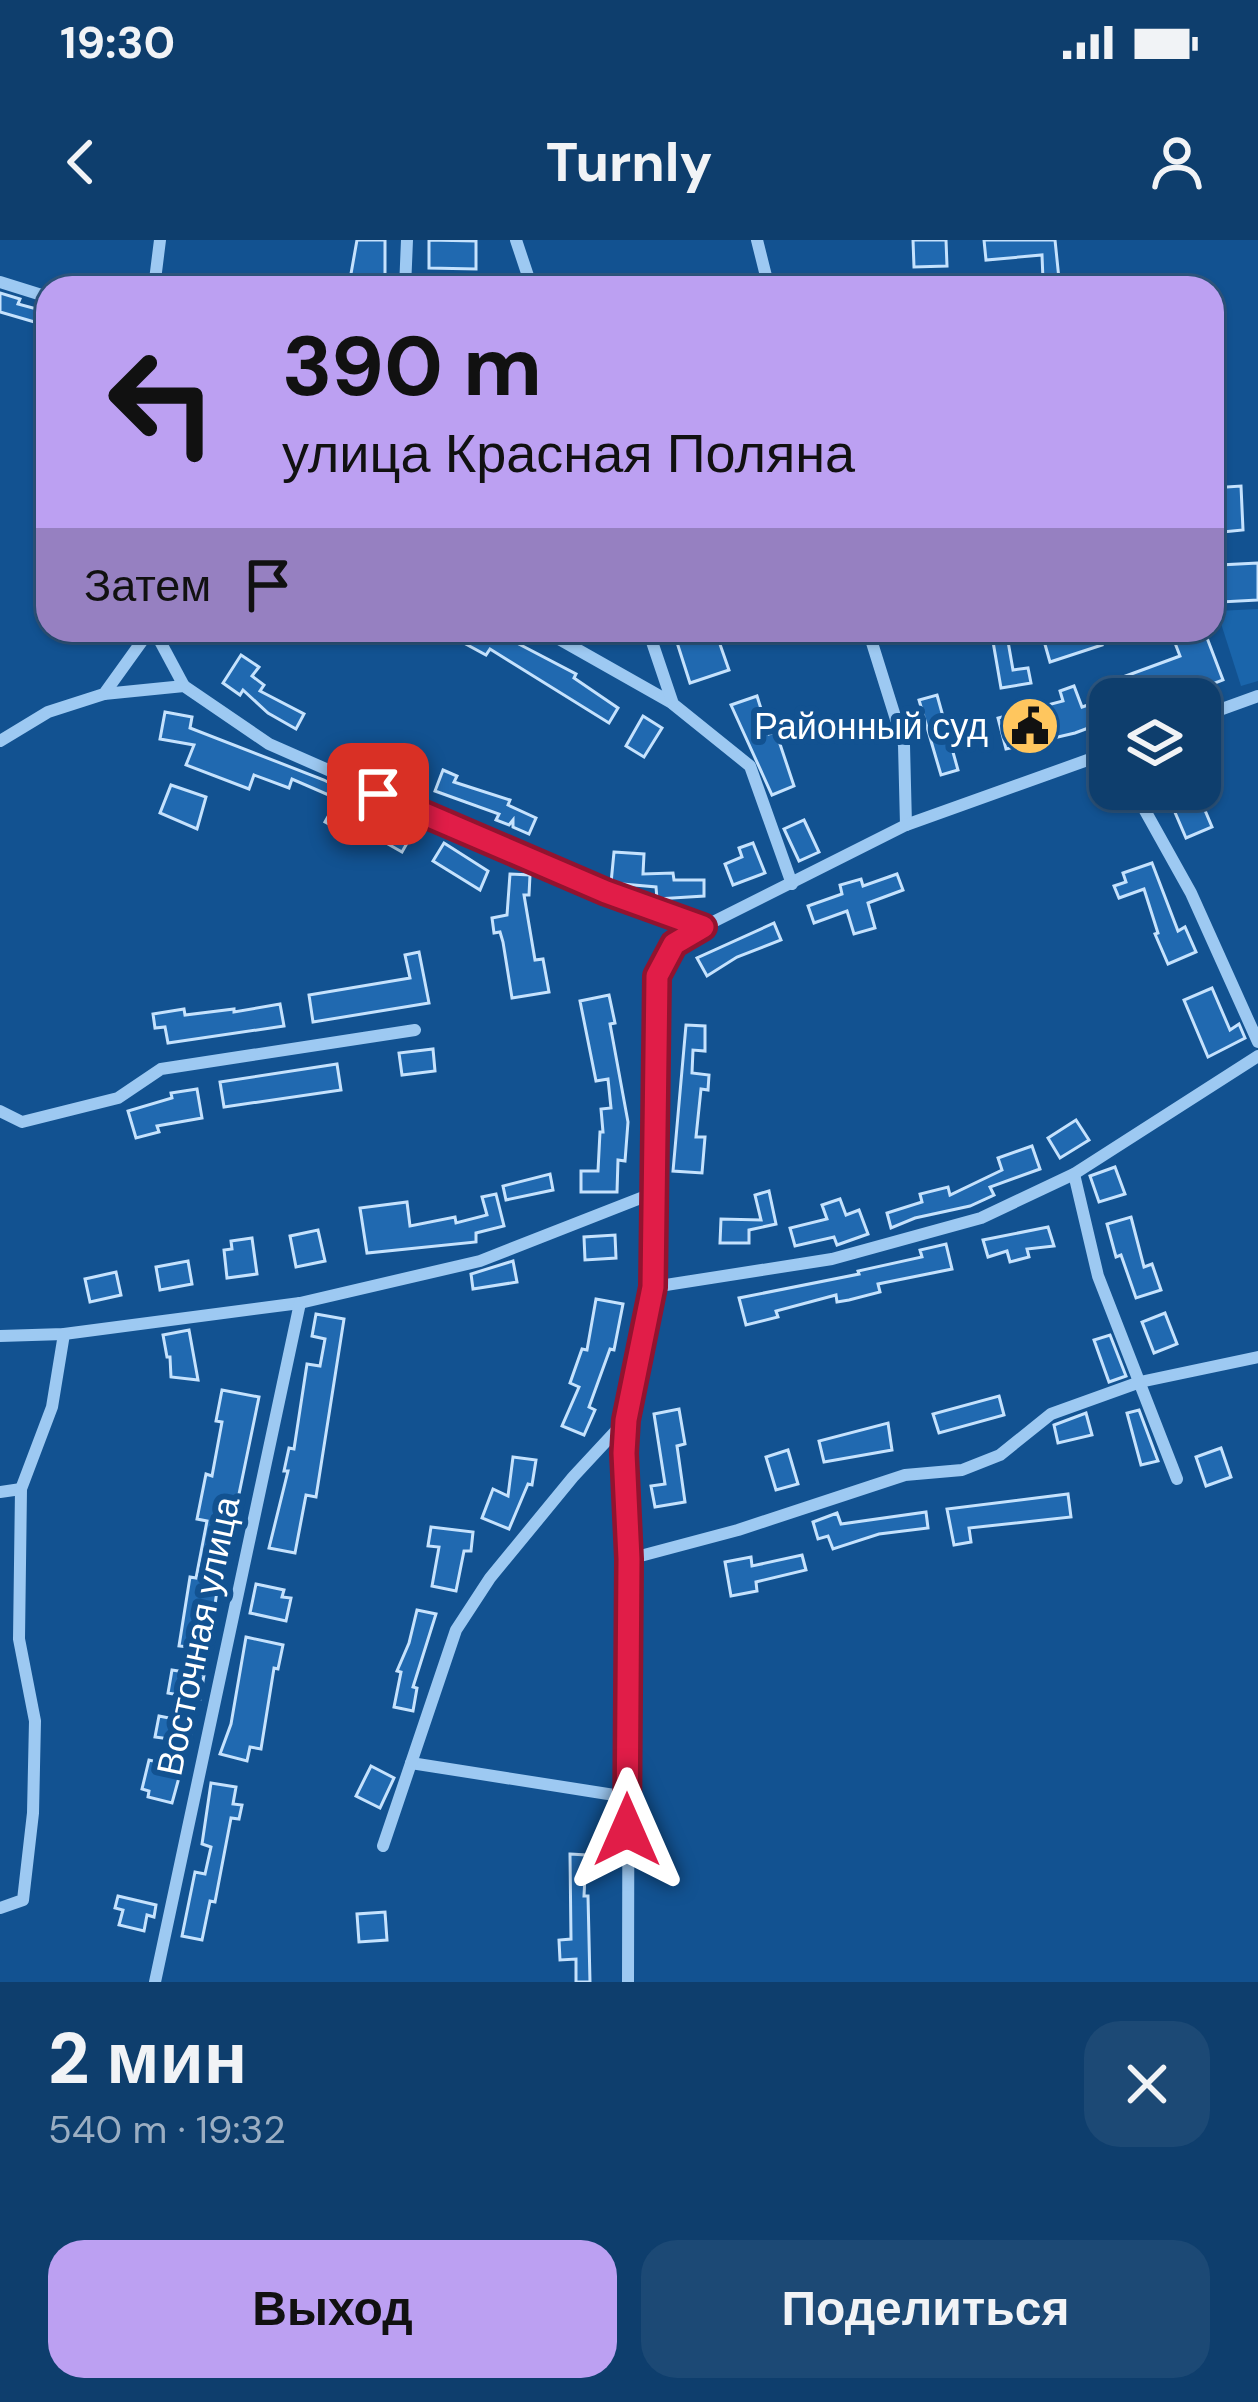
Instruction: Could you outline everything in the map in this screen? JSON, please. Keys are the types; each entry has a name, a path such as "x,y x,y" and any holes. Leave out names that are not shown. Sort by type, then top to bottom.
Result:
{"street":[{"path":"156,276 160,240"},
{"path":"406,276 407,240"},
{"path":"516,240 528,276"},
{"path":"757,240 766,276"},
{"path":"0,282 36,293"},
{"path":"104,694 143,642"},
{"path":"159,642 184,686 269,744 606,892 703,927"},
{"path":"564,642 673,704 750,766 792,884"},
{"path":"652,642 673,704"},
{"path":"872,642 904,746 907,825"},
{"path":"0,741 48,712 104,694 184,686"},
{"path":"1221,709 1258,696"},
{"path":"628,1982 629,1559 624,1453 626,1420 653,1287 657,976 674,944 703,927 907,825 1089,760"},
{"path":"1145,810 1191,893 1258,1042"},
{"path":"0,1111 22,1122 118,1098 161,1069 415,1030"},
{"path":"653,1287 832,1259 980,1218 1074,1174 1258,1056"},
{"path":"1074,1174 1098,1276 1177,1479"},
{"path":"0,1336 64,1334 300,1303 480,1261 651,1194"},
{"name":"Восточная улица","path":"155,1982 300,1303"},
{"path":"0,1908 22,1900 33,1813 35,1721 19,1640 20,1489 52,1407 64,1334"},
{"path":"629,1559 738,1530 905,1475 962,1470 1000,1455 1051,1414 1140,1382 1258,1357"},
{"path":"383,1846 456,1630 490,1578 626,1420"},
{"path":"0,1492 20,1489"},
{"path":"411,1763 627,1797"}],"shaded area":[{"path":"1258,609 1258,681 1241,686 1224,633 1224,611"}],"building":[{"path":"357,240 385,240 385,276 351,276"},
{"path":"429,240 476,241 476,269 429,268"},
{"path":"913,240 946,240 947,266 914,267"},
{"path":"984,240 1055,240 1059,276 1043,276 1042,255 986,260"},
{"path":"0,293 36,309 36,322 0,312"},
{"path":"1241,486 1243,530 1224,532 1224,487"},
{"path":"1258,563 1258,600 1224,602 1224,565"},
{"path":"462,642 515,642 576,674 574,678 618,708 609,723 490,649 486,655"},
{"path":"677,642 719,642 729,670 690,683"},
{"path":"993,642 1008,642 1013,670 1028,668 1031,683 1001,688"},
{"path":"1044,642 1101,642 1102,645 1050,662"},
{"path":"1175,642 1209,642 1223,680 1221,678 1120,678 1180,656"},
{"path":"241,655 259,667 252,676 264,685 260,691 304,714 296,729 268,713 243,690 240,695 223,683"},
{"path":"1074,686 1082,707 1089,705 1089,728 1006,749 998,718 1063,701 1060,691"},
{"path":"937,695 958,770 941,775 919,700"},
{"path":"757,696 769,734 776,732 794,786 772,795 731,705"},
{"path":"165,712 192,717 190,728 324,780 415,829 402,852 358,827 352,837 325,822 338,799 292,779 289,788 254,775 249,789 186,765 194,745 160,739"},
{"path":"643,716 662,728 644,757 626,746"},
{"path":"443,770 457,776 454,782 510,800 508,805 536,818 529,834 513,827 513,820 509,825 496,820 499,814 435,791"},
{"path":"171,785 206,797 197,829 160,813"},
{"path":"1174,810 1205,810 1212,827 1186,838"},
{"path":"804,820 819,852 799,861 784,829"},
{"path":"444,843 488,871 480,890 433,861"},
{"path":"753,843 765,873 733,885 725,864 742,857 739,848"},
{"path":"614,852 644,854 643,874 673,873 674,880 704,880 704,896 657,899 656,887 611,883"},
{"path":"1152,863 1178,931 1185,927 1196,952 1168,964 1144,889 1119,898 1114,886 1126,882 1123,873"},
{"path":"510,874 530,875 529,895 524,895 535,960 543,959 549,992 512,998 503,942 500,932 494,933 492,918 507,915"},
{"path":"897,874 903,890 868,903 875,928 854,934 847,911 814,923 808,906 842,894 840,885 861,879 863,886"},
{"path":"774,923 781,940 737,957 707,976 697,958"},
{"path":"419,952 429,1003 313,1022 309,995 410,978 405,955"},
{"path":"1212,988 1230,1030 1239,1024 1245,1038 1208,1057 1184,1000"},
{"path":"609,995 628,1122 625,1161 618,1160 617,1192 581,1192 581,1171 598,1171 601,1109 611,1108 608,1079 596,1081 580,1001"},
{"path":"280,1004 284,1026 168,1043 165,1027 155,1028 153,1014 184,1009 185,1015 234,1012"},
{"path":"686,1025 705,1026 705,1051 693,1050 692,1073 709,1075 708,1090 701,1089 696,1137 705,1137 702,1173 673,1171"},
{"path":"433,1049 435,1071 402,1075 399,1053"},
{"path":"337,1064 341,1090 224,1107 220,1082"},
{"path":"197,1089 202,1118 157,1126 159,1132 136,1138 128,1111 172,1098 171,1093"},
{"path":"1076,1120 1089,1140 1060,1158 1048,1138"},
{"path":"1032,1146 1040,1169 990,1187 994,1195 970,1206 891,1228 887,1213 922,1202 920,1194 948,1187 950,1195 1002,1170 998,1158"},
{"path":"1115,1167 1125,1194 1099,1202 1090,1176"},
{"path":"550,1174 553,1190 506,1200 503,1186"},
{"path":"769,1191 776,1224 749,1230 749,1243 720,1243 721,1219 761,1220 755,1195"},
{"path":"496,1194 504,1226 476,1233 476,1242 367,1253 360,1208 407,1202 410,1226 455,1217 456,1223 487,1215 482,1197"},
{"path":"840,1199 846,1215 859,1210 868,1234 837,1245 834,1237 795,1246 790,1228 827,1219 822,1205"},
{"path":"1131,1217 1144,1267 1152,1264 1161,1290 1136,1298 1121,1255 1116,1257 1107,1224"},
{"path":"1048,1227 1054,1246 1027,1249 1029,1257 1010,1262 1007,1251 988,1257 983,1240"},
{"path":"318,1230 325,1261 296,1267 290,1236"},
{"path":"615,1235 616,1258 585,1260 584,1237"},
{"path":"252,1238 257,1274 227,1278 224,1250 232,1249 231,1241"},
{"path":"946,1244 952,1269 878,1284 880,1292 849,1300 837,1302 836,1295 776,1311 778,1317 746,1325 739,1298 859,1274 922,1257 920,1250"},
{"path":"188,1261 192,1284 160,1290 156,1267"},
{"path":"513,1261 517,1282 473,1289 471,1274"},
{"path":"116,1272 121,1295 90,1302 85,1279"},
{"path":"596,1299 623,1304 614,1350 610,1349 589,1407 595,1410 584,1435 562,1426 579,1387 570,1383 582,1349 587,1350"},
{"path":"1165,1313 1177,1344 1154,1353 1142,1322"},
{"path":"316,1314 344,1319 316,1497 306,1495 295,1553 269,1548 289,1448 294,1449 307,1364 320,1366 325,1339 312,1336"},
{"path":"189,1330 198,1380 171,1377 163,1335"},
{"path":"1110,1335 1126,1376 1109,1382 1094,1340"},
{"path":"222,1390 259,1397 225,1562 221,1561 209,1649 179,1646 190,1577 196,1578 207,1521 197,1519 206,1474 212,1476 222,1422 216,1421"},
{"path":"999,1396 1004,1415 939,1433 933,1414"},
{"path":"679,1409 685,1444 677,1446 685,1502 655,1507 651,1486 665,1484 654,1414"},
{"path":"1139,1410 1158,1461 1141,1465 1127,1413"},
{"path":"1086,1413 1092,1435 1058,1443 1054,1425"},
{"path":"888,1423 892,1450 824,1462 819,1441"},
{"path":"1221,1448 1231,1477 1206,1486 1196,1457"},
{"path":"788,1450 798,1484 776,1490 766,1457"},
{"path":"513,1457 536,1460 532,1485 528,1484 509,1529 482,1518 493,1489 508,1496"},
{"path":"1068,1494 1071,1517 969,1528 971,1542 954,1545 947,1509"},
{"path":"926,1512 928,1528 879,1534 833,1549 828,1536 818,1539 813,1522 837,1513 841,1524"},
{"path":"431,1527 473,1532 456,1591 432,1586 439,1547 428,1546"},
{"path":"802,1555 806,1570 756,1582 757,1591 731,1596 725,1562 751,1557 752,1566"},
{"path":"256,1584 284,1590 282,1597 291,1598 286,1621 250,1613"},
{"path":"417,1610 436,1614 413,1687 417,1688 413,1711 394,1707 401,1672 397,1671"},
{"path":"246,1637 283,1645 278,1669 274,1668 261,1749 250,1747 247,1761 220,1754 231,1724"},
{"path":"172,1670 204,1675 200,1699 168,1693"},
{"path":"159,1716 194,1723 172,1803 148,1797 149,1791 142,1789 149,1760 166,1764 170,1739 155,1737"},
{"path":"371,1766 394,1778 380,1808 356,1796"},
{"path":"211,1783 236,1787 233,1804 242,1805 239,1819 231,1818 215,1902 210,1901 202,1940 182,1936 195,1872 205,1874 211,1847 202,1844"},
{"path":"570,1854 586,1855 590,1982 576,1982 576,1959 560,1960 559,1940 571,1939"},
{"path":"118,1896 156,1905 154,1917 147,1915 144,1931 119,1925 123,1910 115,1908"},
{"path":"385,1912 387,1940 359,1942 357,1914"}],"place":[{"name":"Районный суд","path":"1030,726"}],"route":[{"path":"378,794 606,892 703,927 674,944 657,976 653,1287 626,1420 624,1453 629,1559 627,1830"}]}
